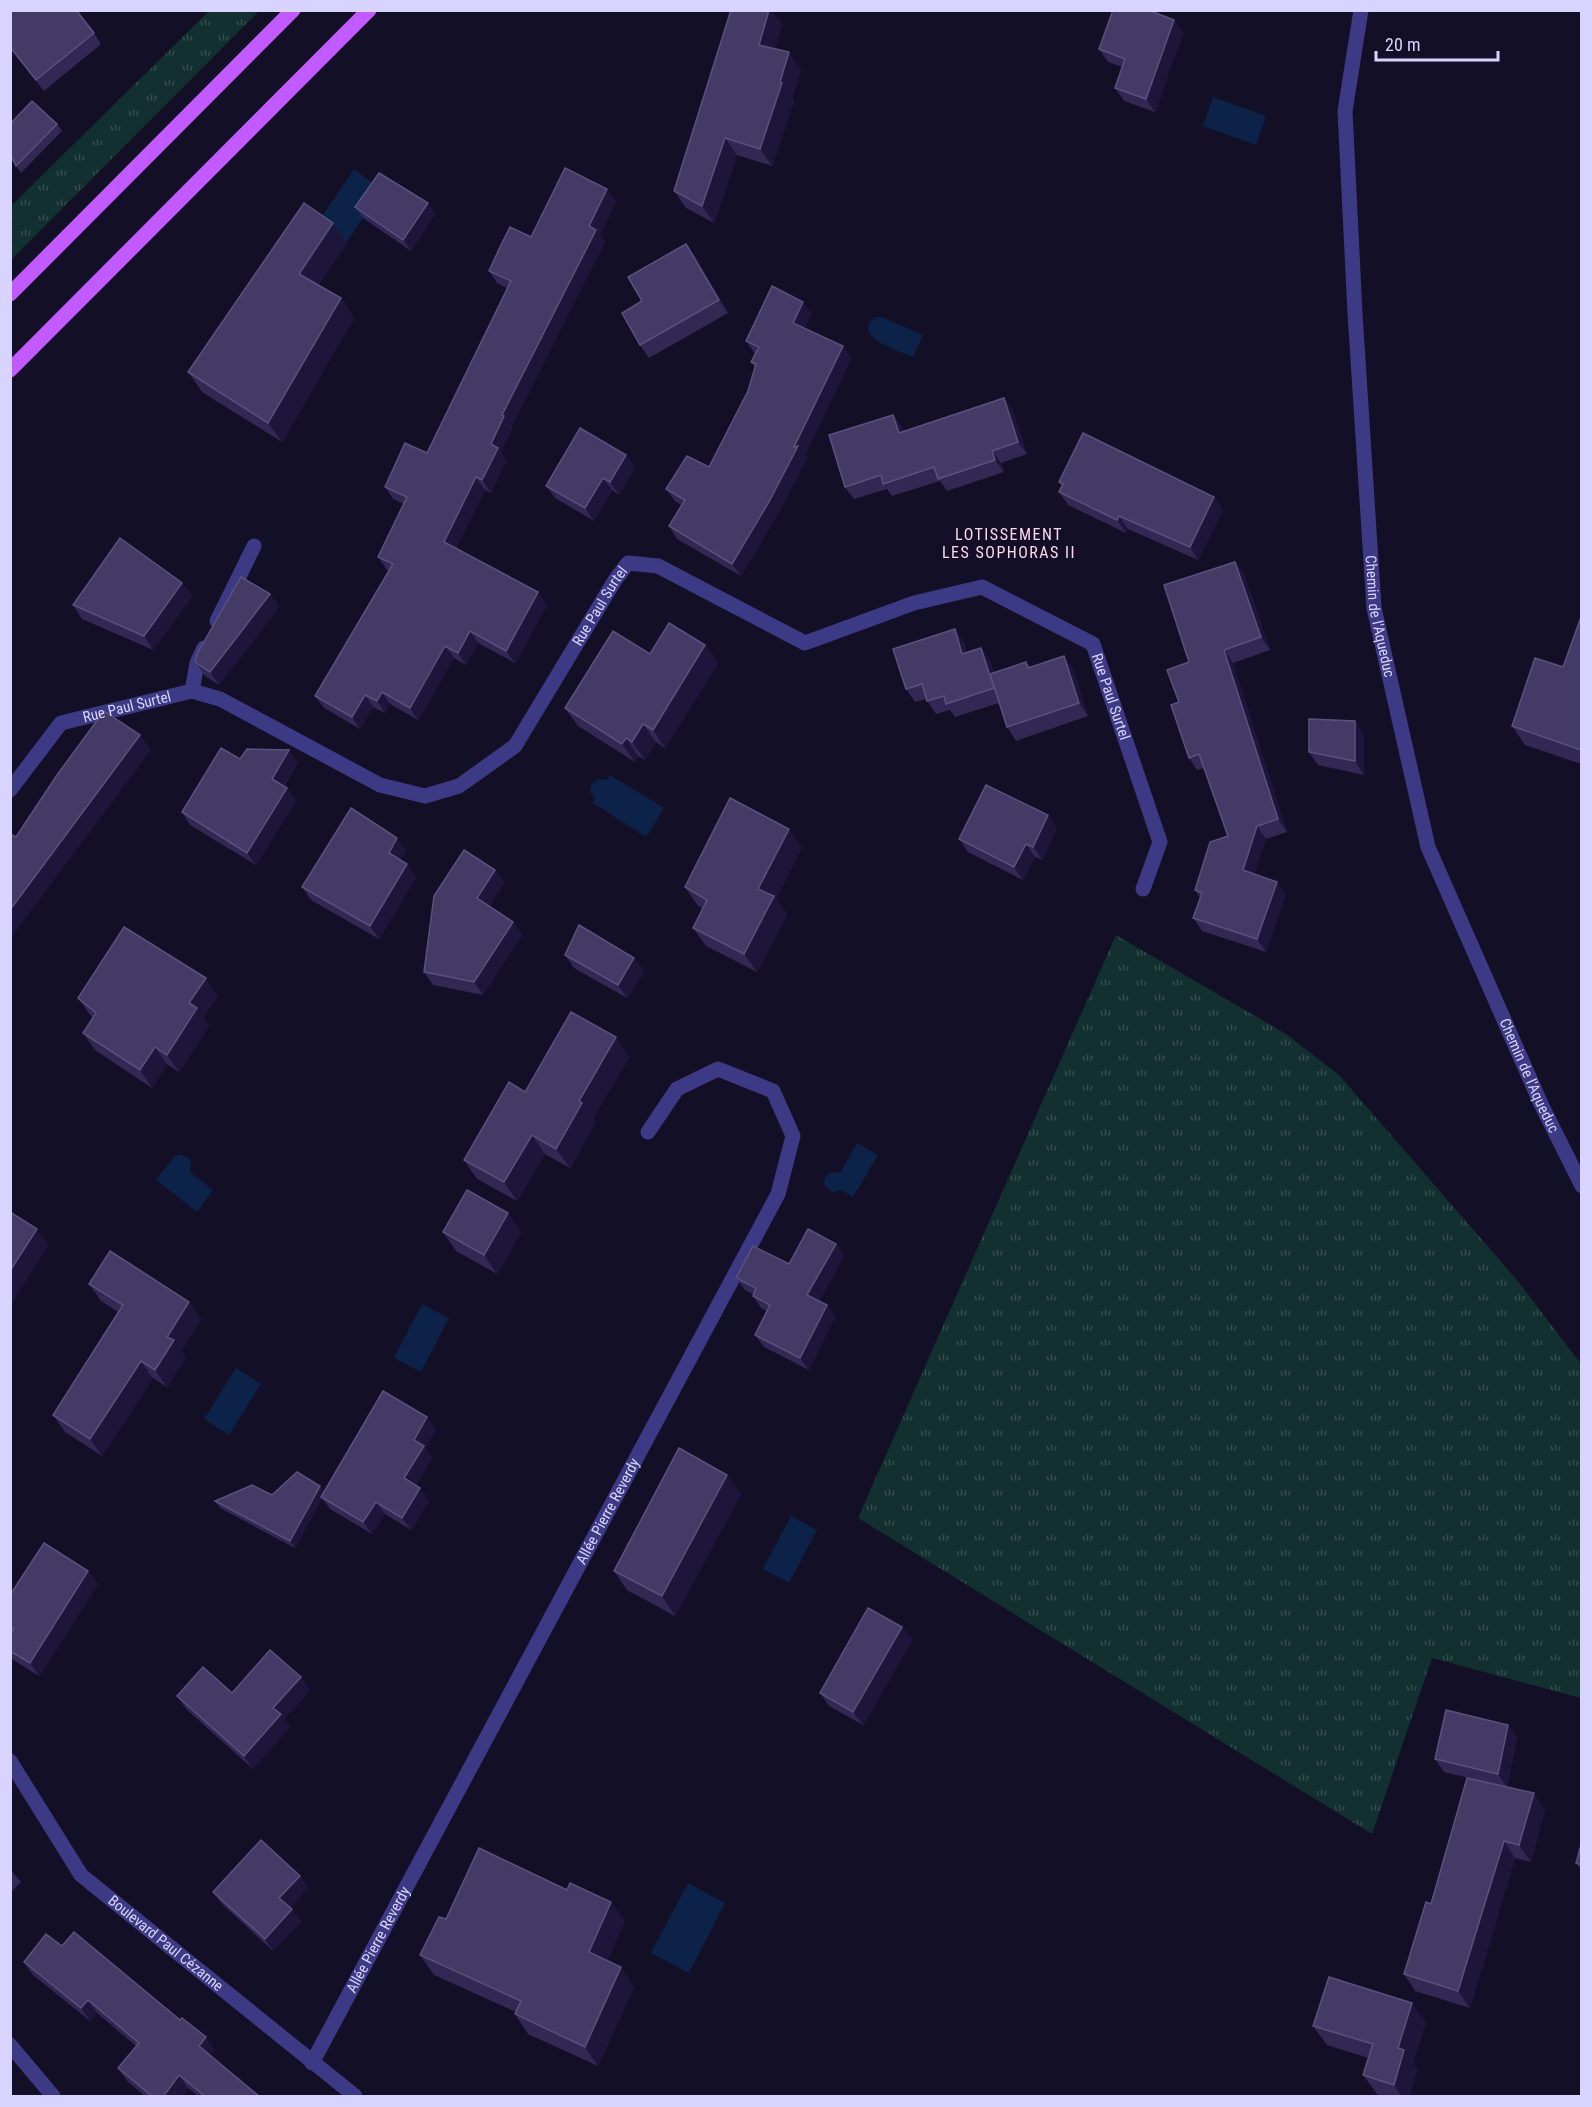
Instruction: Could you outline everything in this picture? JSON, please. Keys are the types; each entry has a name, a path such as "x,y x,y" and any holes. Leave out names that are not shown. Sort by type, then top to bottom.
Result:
{"main road":[{"path":"10,294 293,10"},
{"path":"10,370 369,10"}],"street":[{"name":"Chemin de l'Aqueduc","path":"1361,10 1345,111 1374,608 1428,847 1541,1104 1581,1186"},
{"path":"192,691 197,663 254,546"},
{"name":"Rue Paul Surtel","path":"10,790 62,723 192,691 220,699 380,785 425,796 459,786 515,746 615,580 628,563 658,566 805,643 914,603 982,587 1093,644 1160,842 1143,889"},
{"name":"Allée Pierre Reverdy","path":"312,2063 778,1194 793,1136 773,1091 718,1070 677,1089 648,1132"},
{"name":"Boulevard Paul Cézanne","path":"10,1761 81,1875 355,2097"},
{"path":"10,2045 53,2097"}],"green space":[{"path":"209,11 259,11 11,260 11,206"},
{"path":"1116,935 1286,1034 1339,1075 1517,1280 1581,1364 1581,1698 1432,1658 1372,1834 858,1518"}],"water":[{"path":"1213,97 1266,116 1256,145 1203,126"},
{"path":"354,169 382,190 346,243 318,222"},
{"path":"876,317 882,317 923,335 913,357 888,347 872,336 868,330 869,324"},
{"path":"610,775 664,808 646,837 593,803 595,798 590,791 592,784 598,779 607,780"},
{"path":"857,1143 878,1155 853,1197 841,1190 833,1192 824,1184 825,1177 832,1172 840,1173"},
{"path":"175,1156 188,1157 191,1161 190,1172 213,1190 197,1212 156,1180"},
{"path":"422,1304 449,1318 421,1372 394,1358"},
{"path":"236,1368 261,1384 229,1435 204,1419"},
{"path":"791,1516 817,1530 789,1583 763,1569"},
{"path":"688,1883 725,1903 689,1973 651,1953"}],"building":[{"path":"10,10 76,10 94,33 36,80 10,47"},
{"path":"731,10 769,10 759,45 789,52 780,82 782,83 760,149 725,138 702,206 674,191"},
{"path":"1113,10 1148,10 1174,20 1146,99 1115,88 1125,59 1099,49"},
{"path":"32,101 57,124 16,166 10,154 10,124"},
{"path":"565,168 607,189 589,226 596,230 502,415 504,416 491,444 498,448 482,480 476,477 444,542 538,592 506,651 470,631 458,653 445,646 410,708 382,692 377,701 365,695 352,717 315,696 393,564 378,557 407,497 385,487 405,443 427,453 511,281 489,271 499,249 510,227 531,237"},
{"path":"379,173 428,203 403,240 355,207"},
{"path":"304,203 333,223 299,274 341,298 268,423 188,372"},
{"path":"686,244 719,300 640,345 622,313 642,301 628,277"},
{"path":"772,286 803,302 793,323 843,346 794,447 798,446 770,500 732,564 669,526 685,500 666,489 687,456 709,467 748,391 756,364 751,362 759,347 746,341"},
{"path":"1004,398 1018,442 992,451 995,460 938,479 934,467 883,484 881,475 845,487 829,435 893,415 899,433"},
{"path":"580,428 626,455 610,482 603,478 585,508 546,486"},
{"path":"1083,433 1214,497 1190,547 1119,516 1117,520 1059,492 1063,484 1059,482"},
{"path":"120,538 182,583 144,636 73,605"},
{"path":"1235,562 1261,637 1224,650 1278,819 1257,826 1243,870 1277,882 1257,939 1193,918 1202,893 1195,890 1210,842 1228,836 1199,754 1189,758 1171,705 1179,702 1167,670 1189,662 1164,585"},
{"path":"241,577 270,594 210,672 195,662 197,654"},
{"path":"1581,617 1581,750 1512,726 1535,658 1563,667"},
{"path":"669,623 705,645 653,730 643,724 632,742 626,738 622,744 565,708 613,631 650,654"},
{"path":"955,629 962,654 981,648 994,688 946,704 944,696 927,701 922,684 906,689 893,649"},
{"path":"1064,656 1079,703 1007,727 990,674 1026,662 1028,668"},
{"path":"104,711 140,735 10,910 10,834 16,837 57,775"},
{"path":"1309,719 1355,721 1355,761 1309,752"},
{"path":"221,748 240,759 247,749 289,750 272,779 287,788 247,853 182,812"},
{"path":"986,785 1048,815 1033,847 1026,844 1014,867 959,839"},
{"path":"730,798 789,829 758,889 774,896 744,954 693,928 707,900 685,887"},
{"path":"351,808 397,838 389,853 407,864 370,926 302,887"},
{"path":"464,850 495,870 477,898 513,922 474,982 424,972 434,896"},
{"path":"579,925 634,958 618,985 565,955"},
{"path":"124,927 206,978 189,1003 197,1008 167,1055 155,1047 140,1070 83,1033 96,1013 78,998"},
{"path":"571,1012 616,1037 579,1101 582,1103 556,1149 532,1135 504,1182 464,1160 509,1082 525,1092"},
{"path":"467,1190 508,1213 484,1255 443,1232"},
{"path":"10,1212 37,1229 10,1271"},
{"path":"808,1229 836,1244 807,1295 827,1305 800,1358 755,1335 770,1305 753,1296 756,1288 736,1278 753,1246 789,1264"},
{"path":"110,1251 189,1302 167,1337 174,1340 155,1370 141,1361 90,1439 53,1415 123,1305 89,1284"},
{"path":"383,1391 427,1417 414,1440 424,1446 404,1478 420,1488 402,1518 376,1502 363,1522 321,1497"},
{"path":"679,1448 727,1475 662,1596 614,1571"},
{"path":"297,1472 320,1486 290,1541 215,1501 252,1485 272,1495"},
{"path":"44,1543 88,1571 30,1663 10,1651 10,1634 14,1629 10,1626 10,1595"},
{"path":"868,1608 902,1627 853,1712 820,1693"},
{"path":"270,1650 301,1677 273,1708 281,1714 244,1756 177,1696 203,1667 232,1693"},
{"path":"1446,1710 1508,1725 1498,1774 1435,1759"},
{"path":"1467,1778 1534,1793 1519,1845 1504,1841 1458,1991 1404,1974 1426,1902 1431,1904"},
{"path":"261,1840 300,1876 279,1898 292,1909 265,1939 213,1892"},
{"path":"1581,1845 1581,1865 1576,1863"},
{"path":"479,1848 567,1890 570,1883 611,1902 589,1952 621,1967 585,2047 515,2014 521,2001 420,1955 439,1917 446,1919"},
{"path":"74,1932 180,2020 182,2018 206,2037 199,2046 260,2097 206,2097 179,2075 163,2097 153,2097 118,2068 139,2043 88,2000 81,2008 24,1962 46,1934 62,1946"},
{"path":"1329,1977 1412,2003 1398,2048 1404,2050 1394,2085 1363,2075 1373,2044 1313,2026"}],"district":[{"name":"LOTISSEMENT LES SOPHORAS II","path":"1009,543"}]}
